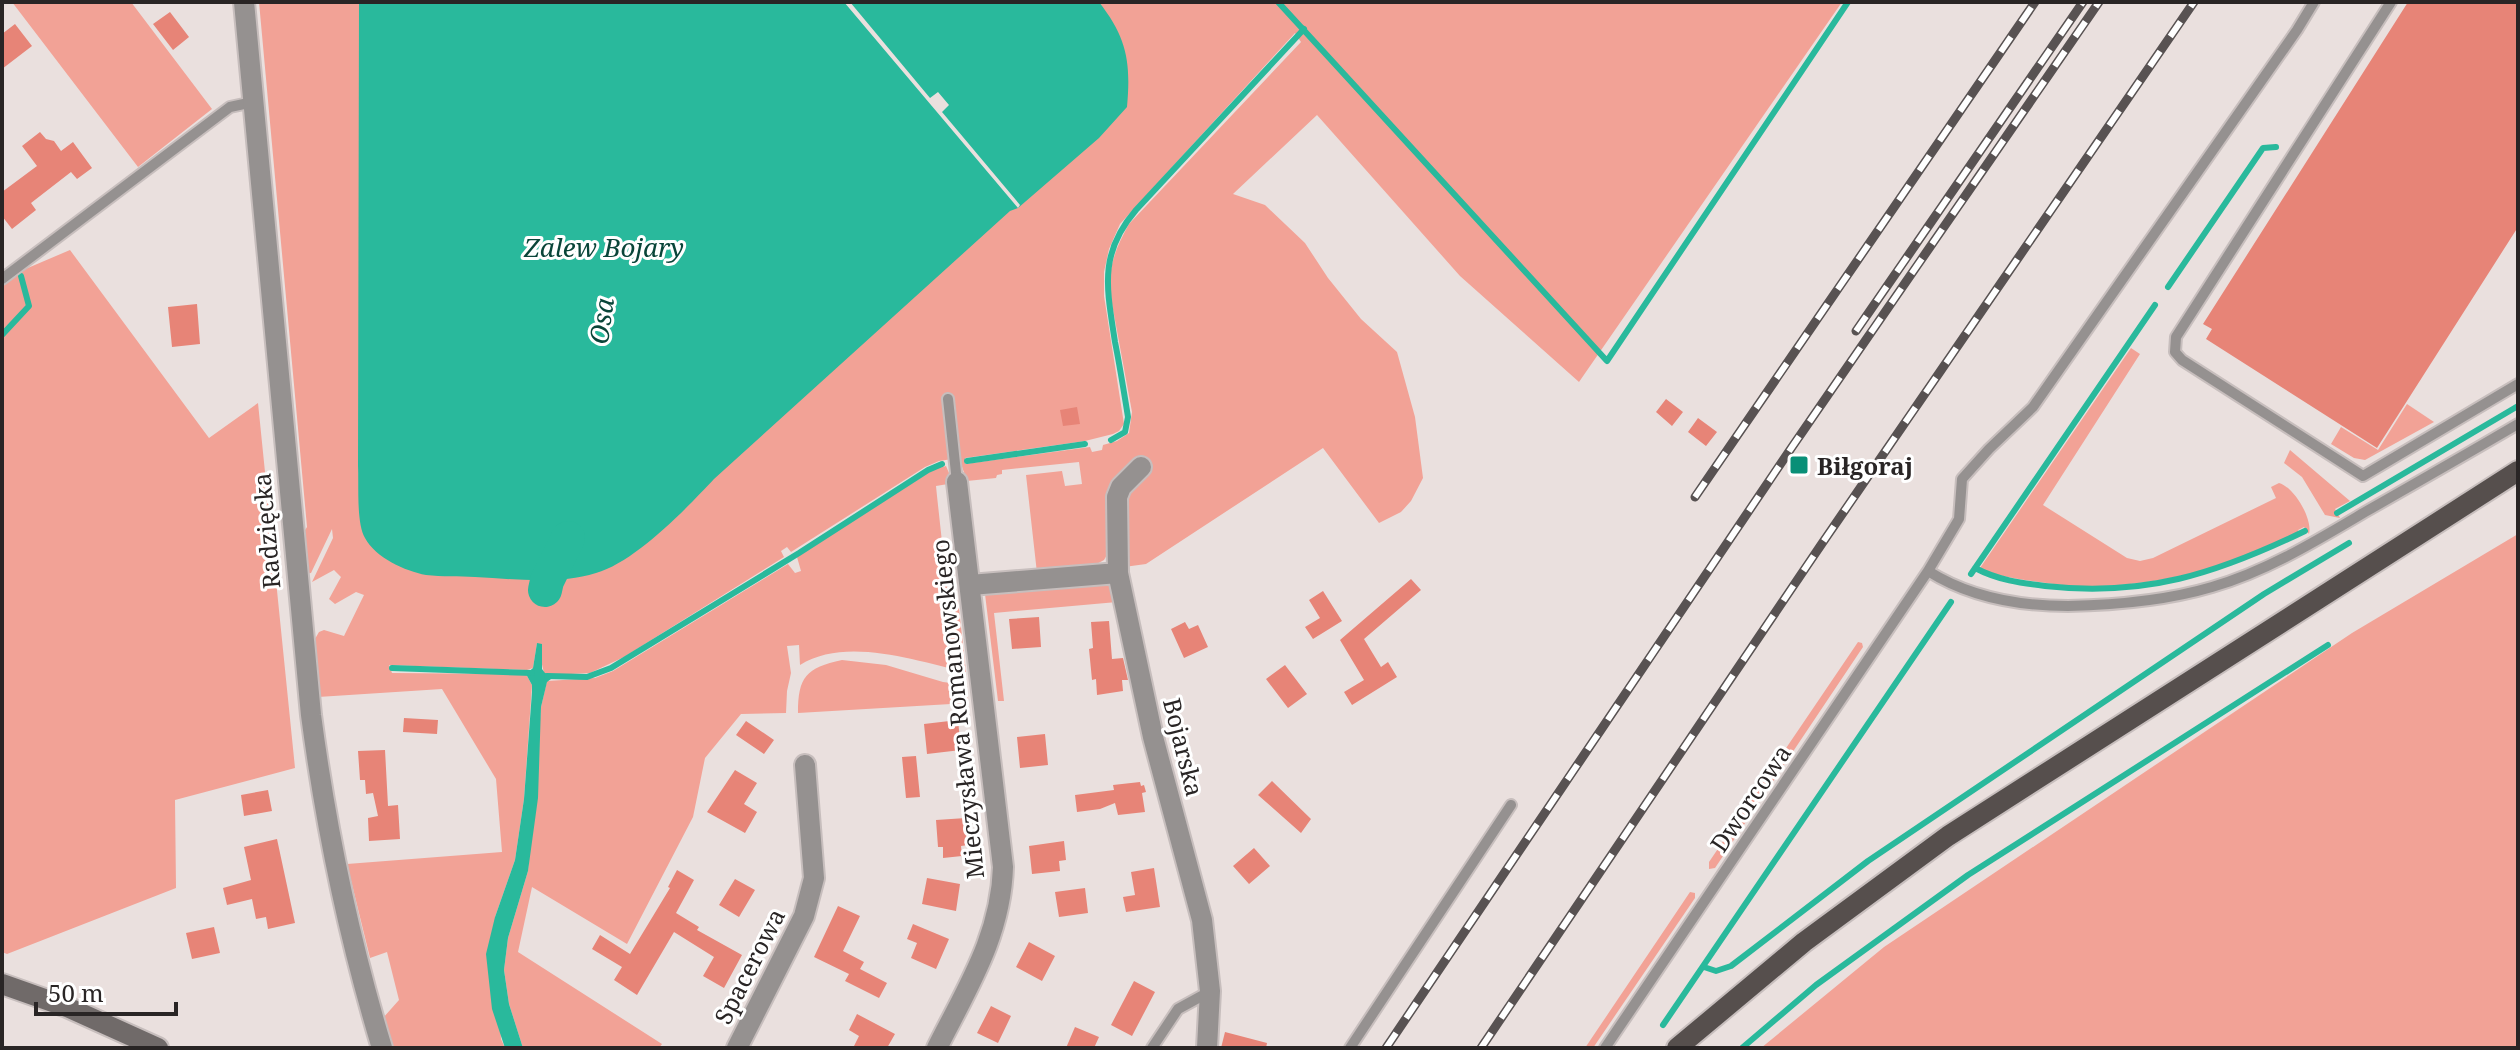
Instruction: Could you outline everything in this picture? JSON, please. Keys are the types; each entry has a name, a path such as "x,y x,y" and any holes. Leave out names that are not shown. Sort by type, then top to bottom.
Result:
{"main road":[{"path":"1677,1048 1804,942 1948,836 2518,471"}],"street":[{"name":"Radzięcka","path":"244,2 299,613 317,759 342,900 382,1048"},
{"name":"Bojarska","path":"1141,467 1121,487 1117,497 1118,573 1153,737 1202,920 1210,991 1207,1048"},
{"name":"Mieczysława Romanowskiego","path":"937,1048 987,951 996,921 1003,867 957,482"},
{"path":"970,585 1118,573"},
{"name":"Spacerowa","path":"737,1048 804,916 814,878 805,765"},
{"path":"2,984 67,1007 135,1043 158,1048"}],"lane":[{"name":"Dworcowa","path":"1605,1048 1928,571 1959,519 1962,479 2033,407 2314,2"},
{"path":"2391,2 2176,337 2173,347 2182,360 2363,476 2518,384"},
{"path":"2,279 230,107 253,102"},
{"name":"Mieczysława Romanowskiego","path":"948,399 957,482"},
{"path":"1928,571 1946,582 1983,595 2036,606 2154,601 2212,587 2290,555 2518,424"},
{"path":"1350,1048 1511,805"},
{"path":"1152,1048 1178,1009 1210,991"}],"shaded area":[{"path":"12,2 131,2 212,109 138,167"},
{"path":"259,2 1842,2 1579,382 1460,276 1317,115 1233,194 1265,205 1305,243 1361,319 1397,352 1415,417 1423,478 1411,501 1401,512 1379,523 1323,448 1146,564 1124,567 1122,524 1134,466 1111,548 1104,560 1084,571 1037,573 1026,475 1062,471 1065,486 1082,484 1079,462 1002,470 996,478 967,481 959,458 925,467 791,552 787,547 781,551 784,557 624,657 590,673 544,673 537,643 533,668 527,670 389,665 392,673 526,674 532,685 524,799 515,860 495,917 501,1039 505,1048 392,1048 383,1018 399,1000 387,952 370,958 347,864 502,852 496,779 442,689 318,697 312,644 319,632 324,630 344,636 364,595 356,592 335,604 329,599 341,577 334,570 312,582 333,538 332,529 311,573 304,574 302,535 307,527","holes":["1295,33 1301,42 1129,224 1120,241 1112,266 1110,293 1132,412 1129,433 1103,445 1102,450 1092,452 1090,447 965,464 965,458 1085,441 1119,431 1124,424 1104,296 1104,272 1109,249 1120,224"]},
{"path":"70,250 209,438 258,403 295,768 175,800 176,888 7,954 2,952 2,279"},
{"path":"2131,348 2140,354 2043,505 2127,558 2140,561 2153,558 2276,498 2271,487 2279,483 2291,491 2301,504 2308,520 2309,534 2304,527 2238,560 2190,574 2140,583 2064,585 1994,574 1980,568"},
{"path":"2407,404 2434,422 2365,460 2354,458 2331,444 2341,427 2378,450"},
{"path":"2290,450 2350,501 2335,509 2340,518 2325,515 2302,477 2284,463"},
{"path":"946,466 948,484 936,486 948,597 958,600 966,672 904,657 860,652 838,652 800,665 799,645 787,646 791,673 786,713 741,714 705,758 693,817 627,944 532,887 518,952 662,1044 659,1048 523,1048 509,1004 504,970 508,938 528,871 541,707 547,681 595,678 613,671 788,564 795,573 801,571 797,557 934,469"},
{"path":"2518,534 2518,1048 1761,1048 1884,947 2352,633"},
{"path":"1102,582 1113,585 1117,602 994,613 1004,701 998,701 985,594"},
{"path":"1858,642 1863,647 1715,868 1709,869 1709,862"},
{"path":"842,660 886,665 943,682 966,685 968,703 798,713 800,691 806,676 820,667"},
{"path":"1690,892 1695,893 1695,898 1593,1048 1585,1048"}],"water":[{"name":"Zalew Bojary","path":"359,2 1099,2 1116,27 1125,51 1127,107 1099,138 1018,208 1010,211 714,479 659,533 627,558 596,573 566,579 426,575 400,567 376,552 365,538 359,513"},
{"path":"537,643 542,644 542,669 552,675 547,682 541,707 538,798 528,871 508,938 504,970 509,1004 523,1048 505,1048 492,1009 486,954 515,860 524,799 532,692 526,674 533,668"}],"pier":[{"path":"844,2 850,2 930,98 938,92 949,105 942,112 1020,205 1018,208"}],"building":[{"path":"2408,2 2518,2 2518,227 2377,448 2206,339 2212,329 2203,324"},
{"path":"170,12 189,37 173,50 153,24"},
{"path":"15,24 32,46 2,69 2,34"},
{"path":"40,132 46,139 54,141 61,151 73,142 92,168 77,179 71,172 31,203 36,210 12,229 2,216 2,192 37,166 22,146"},
{"path":"197,304 200,344 172,347 168,307"},
{"path":"1666,399 1683,412 1672,426 1656,412"},
{"path":"1077,407 1080,424 1063,426 1060,410"},
{"path":"1698,418 1717,432 1706,446 1688,432"},
{"path":"1411,579 1421,590 1364,639 1381,667 1388,662 1397,677 1352,705 1344,692 1364,680 1340,640"},
{"path":"1323,591 1342,621 1313,639 1305,627 1320,618 1309,600"},
{"path":"1039,617 1041,647 1012,649 1009,619"},
{"path":"1109,621 1112,659 1123,658 1128,680 1122,680 1123,691 1097,695 1089,649 1093,648 1091,622"},
{"path":"1185,622 1189,629 1198,625 1208,647 1184,658 1171,629"},
{"path":"1285,665 1307,694 1288,708 1266,679"},
{"path":"404,718 438,720 437,734 403,732"},
{"path":"958,720 961,750 927,754 924,724"},
{"path":"746,721 774,740 764,754 736,735"},
{"path":"1045,734 1048,765 1020,768 1017,737"},
{"path":"385,750 388,806 398,805 400,839 369,841 368,818 378,816 373,793 366,794 365,780 360,780 358,751"},
{"path":"916,756 920,797 906,798 902,757"},
{"path":"735,770 757,783 744,804 757,812 745,833 707,812"},
{"path":"1272,781 1311,819 1301,833 1258,795"},
{"path":"1140,782 1146,792 1142,793 1145,812 1118,815 1115,803 1077,812 1075,795 1114,790 1113,785"},
{"path":"268,790 272,811 244,816 241,795"},
{"path":"966,818 968,845 961,846 962,856 943,858 943,847 938,847 936,820"},
{"path":"277,839 295,923 268,929 266,917 256,919 252,899 227,905 223,888 251,880 244,847"},
{"path":"1064,841 1066,860 1059,861 1060,871 1032,874 1029,846"},
{"path":"1254,848 1270,866 1249,884 1233,866"},
{"path":"1154,868 1160,907 1126,912 1123,897 1135,895 1131,872"},
{"path":"677,870 694,880 676,913 699,927 697,930 742,955 724,988 703,976 714,957 674,932 637,995 614,980 622,967 592,949 600,935 630,954 670,888"},
{"path":"927,878 960,884 956,911 922,904"},
{"path":"735,879 755,890 739,917 719,905"},
{"path":"1085,888 1088,913 1059,917 1055,892"},
{"path":"838,906 860,916 843,951 864,962 860,969 887,983 879,998 845,981 849,974 814,957"},
{"path":"913,924 949,939 936,969 911,958 917,943 907,939"},
{"path":"214,927 220,953 192,959 186,933"},
{"path":"1029,942 1055,956 1042,981 1016,967"},
{"path":"1134,981 1155,992 1132,1036 1111,1025"},
{"path":"991,1006 1011,1016 998,1043 977,1033"},
{"path":"857,1014 895,1034 887,1048 853,1048 859,1036 849,1030"},
{"path":"1075,1027 1099,1037 1094,1048 1066,1048"},
{"path":"1225,1032 1267,1043 1266,1048 1221,1048"}],"waterway":[{"path":"1278,2 1607,361 1848,2"},
{"path":"1111,440 1125,432 1128,417 1108,289 1108,273 1116,242 1136,210 1304,29"},
{"path":"2168,287 2263,148 2276,147"},
{"path":"2,335 29,306 21,276"},
{"path":"1971,574 2155,305"},
{"path":"2337,513 2518,406"},
{"path":"967,461 1085,444"},
{"path":"547,676 587,677 611,668 942,464"},
{"path":"1975,568 2001,578 2045,586 2081,589 2148,585 2210,570 2305,531"},
{"name":"Osa","path":"545,590 568,538"},
{"path":"1704,967 1716,971 1731,966 1868,861 2264,594 2349,543"},
{"path":"1663,1025 1951,602"},
{"path":"1742,1048 1816,985 1968,875 2328,645"},
{"path":"392,668 532,673"}],"railway":[{"path":"1695,497 2035,2"},
{"path":"1856,331 2083,2"},
{"path":"1386,1048 1792,447 2099,2"},
{"path":"1481,1048 1823,542 2194,2"}],"place":[{"name":"Biłgoraj","path":"1799,465"}]}
